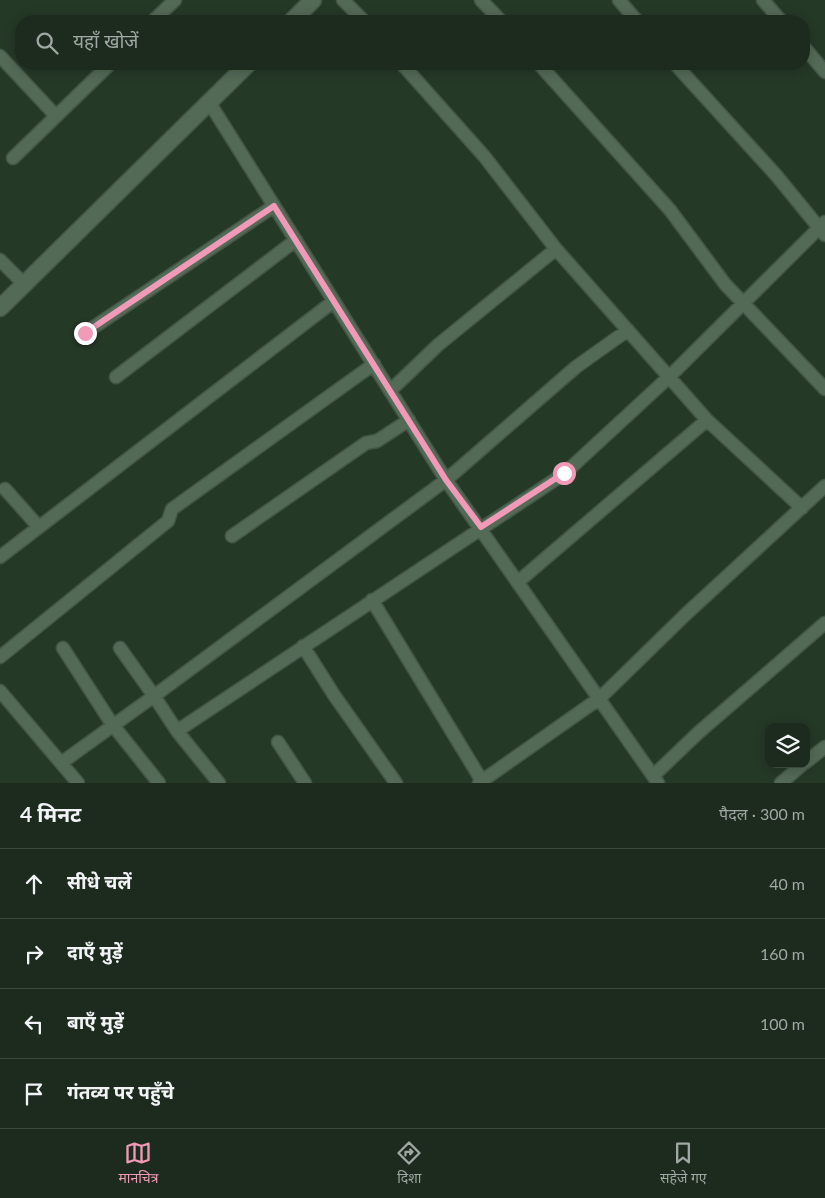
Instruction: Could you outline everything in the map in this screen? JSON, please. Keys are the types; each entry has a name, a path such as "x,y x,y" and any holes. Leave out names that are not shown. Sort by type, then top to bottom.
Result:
{"street":[{"path":"160,15 175,0"},
{"path":"298,15 314,0"},
{"path":"343,0 358,15"},
{"path":"481,0 495,15"},
{"path":"619,0 632,15"},
{"path":"763,0 777,15"},
{"path":"810,54 825,72"},
{"path":"0,56 56,116"},
{"path":"13,158 104,70"},
{"path":"0,308 242,70"},
{"path":"407,70 484,156 556,249 707,420 802,508"},
{"path":"544,70 670,210 725,284 825,389"},
{"path":"177,731 564,473 669,377 742,302 823,228 680,70"},
{"path":"209,102 446,480 519,581 655,779 698,733 825,623"},
{"path":"85,333 274,206"},
{"path":"116,377 296,240"},
{"path":"391,390 438,345 556,249"},
{"path":"0,260 25,285"},
{"path":"0,557 334,301"},
{"path":"61,764 112,724 154,696 446,480 576,367 628,330"},
{"path":"0,657 168,521 172,509 374,364"},
{"path":"232,536 366,443 377,441 409,420"},
{"path":"519,581 707,420"},
{"path":"372,600 481,782 600,698 685,615 825,486"},
{"path":"5,489 38,526"},
{"path":"303,646 334,695 396,783"},
{"path":"63,648 112,724 159,783"},
{"path":"120,648 177,731 219,783"},
{"path":"0,691 78,783"},
{"path":"278,742 305,783"},
{"path":"810,759 825,747"},
{"path":"780,783 799,768"}],"route":[{"path":"85,333 274,206 446,480 481,527 564,473"}]}
